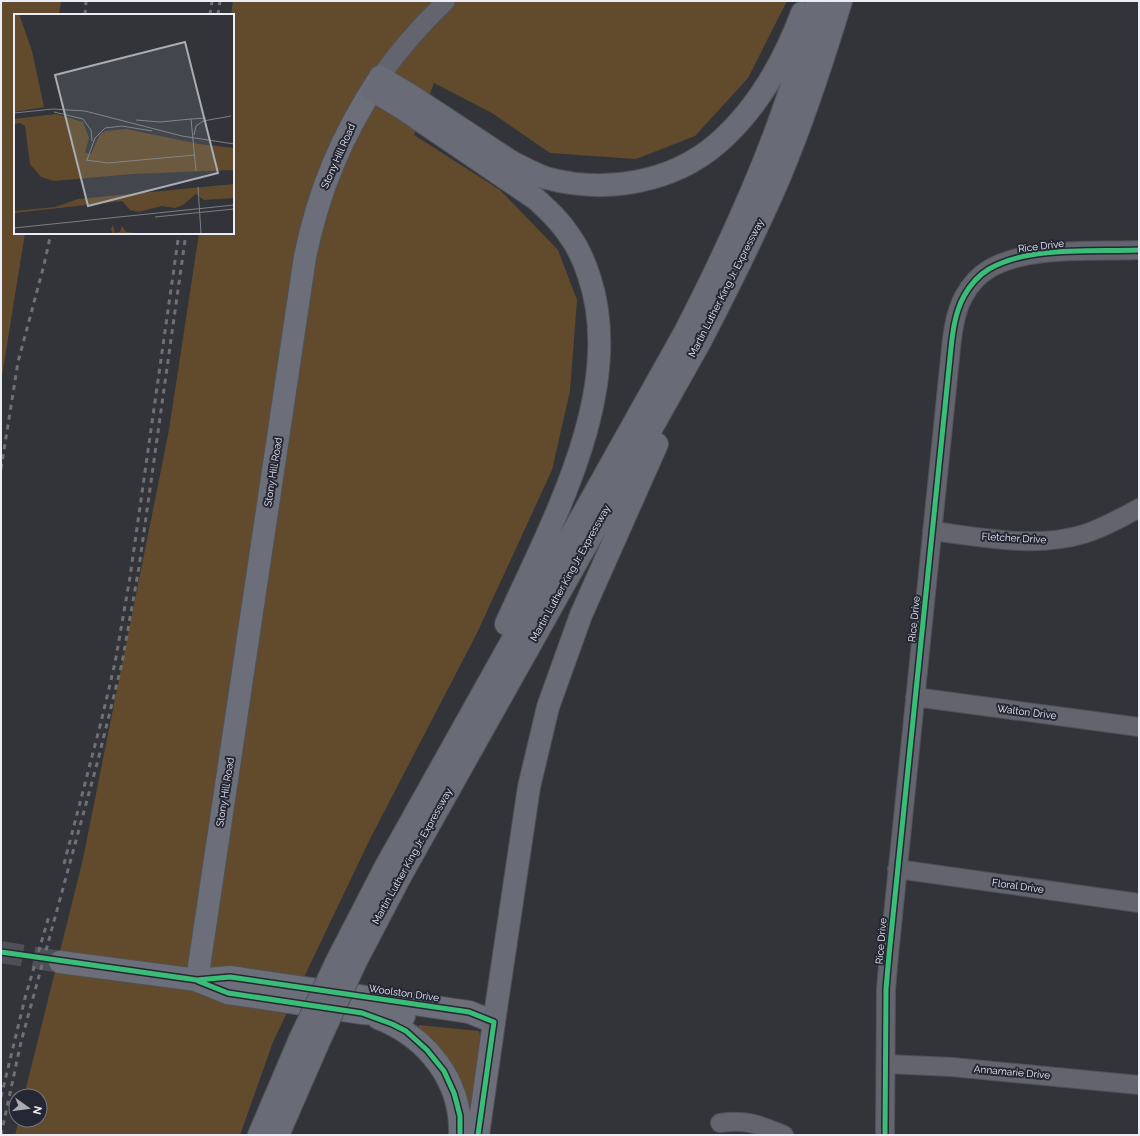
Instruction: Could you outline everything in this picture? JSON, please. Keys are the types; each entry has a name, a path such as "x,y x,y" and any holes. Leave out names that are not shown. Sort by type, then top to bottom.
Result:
{"highway":[{"path":"376,83 410,94 510,162 545,177 576,184 611,185 631,182 671,172 687,164 718,143 732,130 745,116 767,84 789,44 806,1"},
{"name":"Martin Luther King Jr. Expressway","path":"259,1135 309,1040 347,960 386,866 685,332 723,257 778,125 793,83 818,1"},
{"name":"Martin Luther King Jr. Expressway","path":"347,960 405,868 697,347 722,299 781,175 813,89 841,1"},
{"path":"376,83 402,108 522,188 547,209 569,235 578,250 591,283 599,319 599,356 597,375 589,419 576,464 563,498 447,756"},
{"path":"494,1022 528,787 540,735 553,693 571,641 594,584 722,299"},
{"name":"Martin Luther King Jr. Expressway","path":"278,1135 309,1040"}],"main road":[{"name":"Stony Hill Road","path":"197,980 305,257 317,209 332,165 351,124 376,83"},
{"name":"Woolston Drive","path":"60,962 197,980 230,977 469,1012 494,1022"},
{"name":"Woolston Drive","path":"197,980 228,993 362,1013 396,1015 467,1025 494,1022"},
{"name":"Woolston Drive","path":"362,1013 406,1031 436,1060 444,1071 454,1093 460,1116 460,1135"},
{"path":"478,1135 494,1022"}],"street":[{"name":"Stony Hill Road","path":"376,83 412,36 446,1"},
{"name":"Rice Drive","path":"885,1135 886,989 953,328 960,307 970,287 979,276 988,269 1003,262 1022,256 1064,252 1139,250"},
{"name":"Fletcher Drive","path":"932,531 994,539 1025,541 1064,539 1105,526 1139,508"},
{"name":"Walton Drive","path":"915,697 1139,727"},
{"name":"Floral Drive","path":"897,869 1139,903"},
{"name":"Annamarie Drive","path":"886,1064 952,1067 1139,1085"},
{"path":"720,1123 735,1121 748,1122 784,1135"}],"shaded area":[{"path":"1,1 61,1 59,14 14,14 14,234 25,234 1,382"},
{"path":"233,1 787,1 748,78 695,136 636,159 550,153 492,113 434,83 414,135 500,190 558,250 577,300 570,391 552,470 477,633 370,839 273,1042 240,1135 15,1135 17,1128 48,1128 48,1088 26,1088 83,859 169,430 199,234 234,234 234,14 231,14"},
{"path":"419,1025 479,1031 481,1039 470,1125 417,1032"}],"tunnel":[{"path":"1,952 60,962"}],"railway":[{"path":"85,14 86,1"},
{"path":"210,14 212,1"},
{"path":"218,14 220,1"},
{"path":"1,469 18,362 51,234"},
{"path":"64,864 115,663 130,577 179,234"},
{"path":"1,1135 21,1042 98,760 122,663 139,567 186,234"},
{"path":"1,1097 25,998 49,916"}],"cycle path":[{"path":"885,1135 886,989 889,955 952,342 958,310 964,296 975,281 989,269 1005,262 1042,253 1139,250"},
{"path":"1,952 197,980 230,977 469,1012 494,1022 478,1135"},
{"path":"198,981 228,993 362,1013 406,1031 427,1050 444,1071 454,1093 457,1104 460,1116 460,1135"}]}
